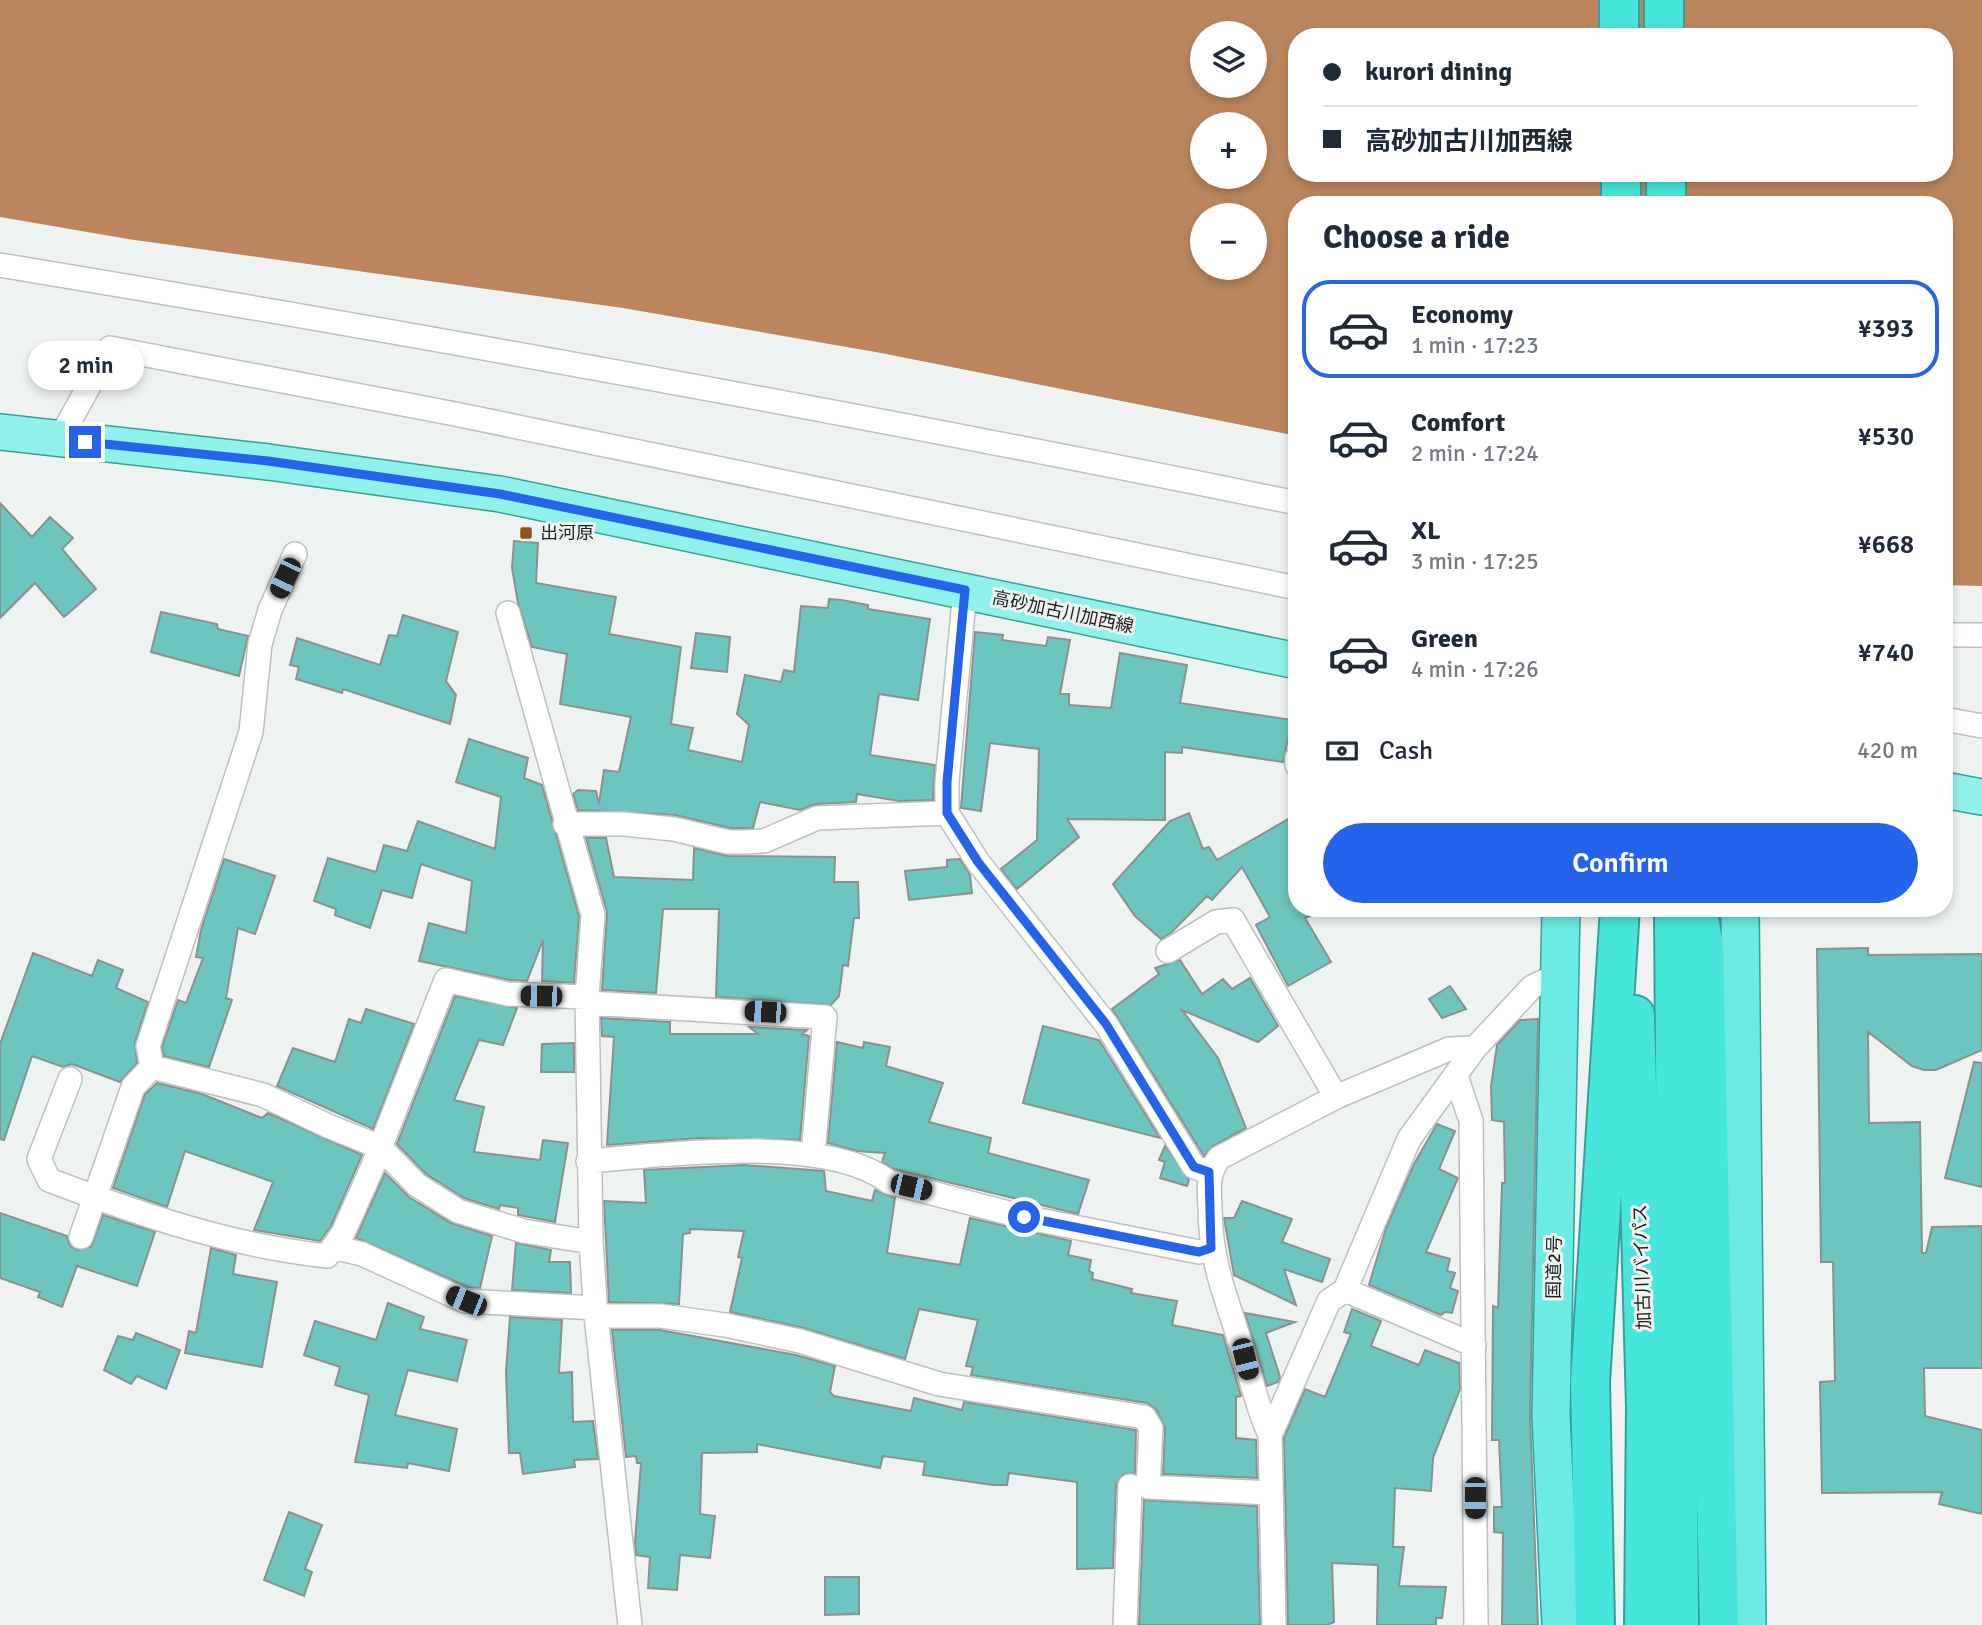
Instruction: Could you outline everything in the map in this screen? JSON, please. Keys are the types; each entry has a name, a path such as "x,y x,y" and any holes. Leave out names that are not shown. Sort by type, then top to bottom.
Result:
{"highway":[{"path":"1619,0 1619,28"},
{"path":"1664,0 1664,28"},
{"name":"国道2号","path":"1560,917 1551,1416 1561,1625"},
{"path":"1595,1625 1590,1382 1619,917"},
{"name":"加古川バイパス","path":"1632,917 1646,1406 1644,1625"},
{"name":"加古川バイパス","path":"1674,917 1679,1625"},
{"path":"1699,917 1704,947 1719,1625"},
{"path":"1740,917 1747,1625"}],"main road":[{"name":"高砂加古川加西線","path":"0,432 268,461 495,506 965,590 1288,659"},
{"path":"1953,792 1982,797"}],"street":[{"path":"0,265 354,324 954,433 1288,501"},
{"path":"59,440 110,348 455,414 1288,586"},
{"path":"152,1067 148,1046 251,732 260,644 270,610 295,554"},
{"path":"965,590 947,782 947,813 978,862 1106,1024 1194,1167 1209,1172"},
{"path":"508,613 565,824 593,915 588,1000 591,1242 596,1312 630,1625"},
{"path":"1953,635 1982,635"},
{"path":"1953,721 1982,726"},
{"path":"565,824 623,824 674,829 727,842 744,842 764,841 817,818 947,813"},
{"path":"1168,951 1216,922 1233,920 1336,1097"},
{"path":"1274,1625 1270,1435 1329,1301 1345,1290 1409,1139 1475,1048 1532,987 1561,973"},
{"path":"70,1079 38,1159 49,1180 158,1220 270,1250 327,1256 343,1233 446,980 508,994 825,1017 813,1154"},
{"path":"1270,1435 1259,1412 1211,1248 1209,1172 1219,1158 1336,1097 1450,1049 1475,1048"},
{"path":"152,1067 263,1095 380,1147 417,1185 458,1211 523,1231 591,1242"},
{"path":"81,1237 97,1198 133,1087 152,1067"},
{"path":"1456,1076 1471,1121 1476,1625"},
{"path":"588,1161 741,1151 813,1154 873,1170 889,1182 1024,1217 1199,1252 1211,1248"},
{"path":"333,1247 362,1254 466,1301 661,1316 725,1325 800,1341 939,1384 1144,1417 1151,1428 1148,1487 1270,1493"},
{"path":"1345,1290 1474,1345"},
{"path":"1125,1625 1130,1486"}],"shaded area":[{"path":"0,0 1982,0 1982,586 1953,585 1953,196 1288,196 1288,434 881,353 623,308 128,239 0,217"}],"building":[{"path":"0,503 32,537 50,517 73,538 62,549 96,589 64,617 35,583 0,618"},
{"path":"514,541 538,543 536,583 616,597 609,634 681,647 671,724 693,728 688,750 742,762 749,725 737,714 745,675 781,682 784,670 794,672 801,606 828,608 829,599 842,600 868,605 868,609 930,619 918,700 879,694 870,755 935,765 933,800 899,801 857,794 856,802 816,804 800,810 760,802 753,828 730,828 675,815 578,810 573,794 578,790 596,791 599,804 604,770 619,772 631,717 560,704 567,654 532,647 518,603 512,568"},
{"path":"161,612 217,624 218,629 248,636 239,676 151,652"},
{"path":"403,615 458,632 446,681 456,695 450,724 343,689 342,693 296,679 299,667 290,665 297,638 380,665 389,635 397,636"},
{"path":"975,632 1003,635 1002,640 1046,646 1048,637 1070,640 1060,694 1069,694 1069,705 1111,708 1120,653 1187,665 1180,703 1288,719 1288,739 1283,762 1182,747 1182,753 1165,752 1165,820 1067,819 1079,837 1017,889 1001,869 1037,840 1039,749 990,743 981,811 961,808"},
{"path":"696,633 730,637 727,672 691,668"},
{"path":"469,739 528,758 524,778 542,785 579,916 574,983 542,981 543,940 527,981 510,980 419,961 429,923 466,933 472,881 421,864 412,898 382,890 370,928 335,915 336,909 314,901 328,858 376,872 384,845 407,851 418,821 495,849 501,797 456,782"},
{"path":"1189,813 1203,849 1209,847 1217,860 1288,819 1288,917 1308,917 1305,918 1331,962 1288,986 1256,925 1270,917 1242,867 1212,900 1207,896 1172,932 1161,939 1135,916 1113,884 1170,821"},
{"path":"586,838 606,838 614,877 693,880 694,848 728,856 835,857 834,882 858,882 859,918 854,918 848,966 843,965 839,996 831,1005 716,997 719,909 663,909 656,993 602,990 607,912"},
{"path":"224,859 275,876 255,934 238,928 226,998 232,1000 209,1067 164,1056 162,1047 178,1000 186,1003 203,958 196,957 201,930"},
{"path":"960,859 970,875 972,893 909,900 905,871 947,867 947,860"},
{"path":"1868,948 1868,955 1982,954 1982,1050 1936,1070 1924,1070 1912,1066 1868,1032 1869,1123 1920,1122 1922,1253 1926,1253 1932,1227 1982,1226 1982,1368 1924,1368 1925,1416 1982,1430 1982,1514 1939,1504 1942,1492 1822,1493 1820,1382 1835,1381 1833,1262 1821,1262 1817,949"},
{"path":"33,953 92,976 98,960 123,970 116,988 148,1002 135,1042 137,1063 120,1082 72,1064 63,1067 32,1056 4,1140 0,1139 0,1044"},
{"path":"1180,960 1202,994 1223,979 1232,989 1250,978 1278,1026 1258,1042 1182,1010 1218,1058 1246,1128 1213,1146 1204,1156 1112,1009 1159,974 1155,968"},
{"path":"1450,986 1466,1009 1442,1018 1429,999"},
{"path":"455,996 517,1008 503,1045 479,1040 454,1100 484,1107 474,1152 540,1160 543,1140 568,1143 555,1222 518,1215 518,1208 500,1205 499,1209 464,1198 426,1174 397,1144"},
{"path":"366,1009 414,1024 373,1129 277,1086 293,1048 335,1062 349,1019 361,1023"},
{"path":"601,1018 670,1022 670,1034 758,1034 749,1027 807,1030 802,1034 809,1036 800,1140 700,1138 607,1145 614,1037 602,1036"},
{"path":"1538,1019 1530,1416 1538,1625 1502,1625 1503,1533 1494,1532 1494,1507 1502,1507 1499,1440 1492,1440 1493,1306 1498,1308 1502,1183 1505,1183 1504,1122 1492,1120 1491,1086 1497,1045 1520,1020"},
{"path":"1043,1026 1099,1040 1160,1138 1023,1103"},
{"path":"837,1042 863,1048 864,1042 890,1047 886,1066 943,1083 929,1122 991,1138 988,1153 1089,1180 1078,1214 894,1169 882,1162 885,1153 857,1151 828,1143"},
{"path":"574,1043 574,1072 541,1072 542,1044"},
{"path":"1974,1062 1982,1063 1982,1187 1945,1178"},
{"path":"157,1083 202,1094 262,1118 268,1113 362,1155 331,1226 320,1241 254,1230 273,1182 185,1151 167,1207 113,1188 145,1094"},
{"path":"1437,1124 1455,1131 1439,1169 1458,1178 1426,1252 1450,1259 1447,1271 1455,1273 1450,1288 1458,1291 1452,1313 1445,1312 1441,1315 1369,1285 1386,1228 1414,1164"},
{"path":"1165,1146 1189,1180 1187,1186 1160,1178 1165,1162 1159,1160"},
{"path":"744,1165 824,1171 826,1191 872,1201 875,1190 895,1198 887,1253 960,1265 970,1218 1071,1241 1068,1255 1091,1260 1089,1271 1093,1273 1092,1279 1132,1289 1131,1293 1177,1301 1172,1325 1223,1335 1241,1396 1236,1397 1236,1438 1256,1440 1257,1478 1163,1474 1165,1428 1156,1409 1147,1403 971,1375 973,1367 966,1366 978,1320 919,1309 905,1359 804,1328 730,1312 742,1258 738,1257 744,1231 690,1229 690,1233 683,1234 679,1304 609,1302 604,1201 646,1203 644,1170"},
{"path":"385,1173 409,1197 451,1223 492,1236 480,1288 468,1287 356,1238"},
{"path":"1242,1201 1292,1219 1282,1242 1330,1259 1322,1282 1284,1269 1296,1305 1234,1275 1224,1218 1234,1218"},
{"path":"0,1213 67,1236 70,1246 77,1250 91,1247 103,1215 155,1232 137,1286 77,1266 62,1307 38,1297 40,1292 0,1278"},
{"path":"516,1243 551,1250 549,1262 570,1262 571,1293 512,1290"},
{"path":"211,1248 236,1255 233,1274 277,1282 262,1367 185,1353 189,1331 196,1333"},
{"path":"388,1303 424,1317 420,1329 467,1340 457,1381 408,1370 395,1415 457,1429 449,1471 408,1463 407,1468 355,1462 369,1395 335,1385 340,1367 304,1355 315,1321 376,1340"},
{"path":"1352,1309 1381,1321 1371,1346 1419,1365 1425,1350 1459,1363 1460,1389 1433,1458 1431,1491 1395,1488 1393,1547 1404,1547 1399,1586 1446,1587 1442,1618 1436,1618 1436,1625 1377,1625 1378,1565 1332,1563 1334,1622 1327,1625 1288,1625 1284,1438 1305,1389 1325,1397 1351,1334 1344,1332"},
{"path":"1245,1313 1295,1322 1266,1333 1280,1377 1278,1382 1267,1386"},
{"path":"510,1317 562,1320 559,1373 572,1372 573,1422 593,1421 598,1459 574,1460 575,1467 523,1474 520,1453 509,1453 506,1372"},
{"path":"612,1330 660,1330 796,1355 835,1366 830,1392 834,1396 911,1411 914,1398 962,1410 964,1402 1136,1430 1135,1473 1123,1474 1116,1485 1113,1568 1077,1569 1077,1482 1009,1473 1007,1485 993,1485 923,1475 925,1462 883,1456 880,1468 757,1444 757,1452 702,1453 700,1514 715,1516 710,1558 680,1555 677,1590 648,1588 650,1557 636,1555 635,1542 641,1463 637,1463 636,1456 626,1457"},
{"path":"136,1333 180,1350 166,1389 137,1376 131,1384 104,1370 118,1336 133,1340"},
{"path":"1144,1500 1257,1506 1260,1625 1139,1625"},
{"path":"289,1512 322,1525 305,1569 312,1572 304,1596 264,1580"},
{"path":"825,1577 859,1577 859,1614 825,1615"}],"place":[{"name":"出河原","path":"526,533"}],"route":[{"path":"85,442 268,461 500,494 965,590 954,695 947,813 978,862 1106,1024 1194,1167 1209,1172 1211,1248 1199,1252 1024,1217"}]}
